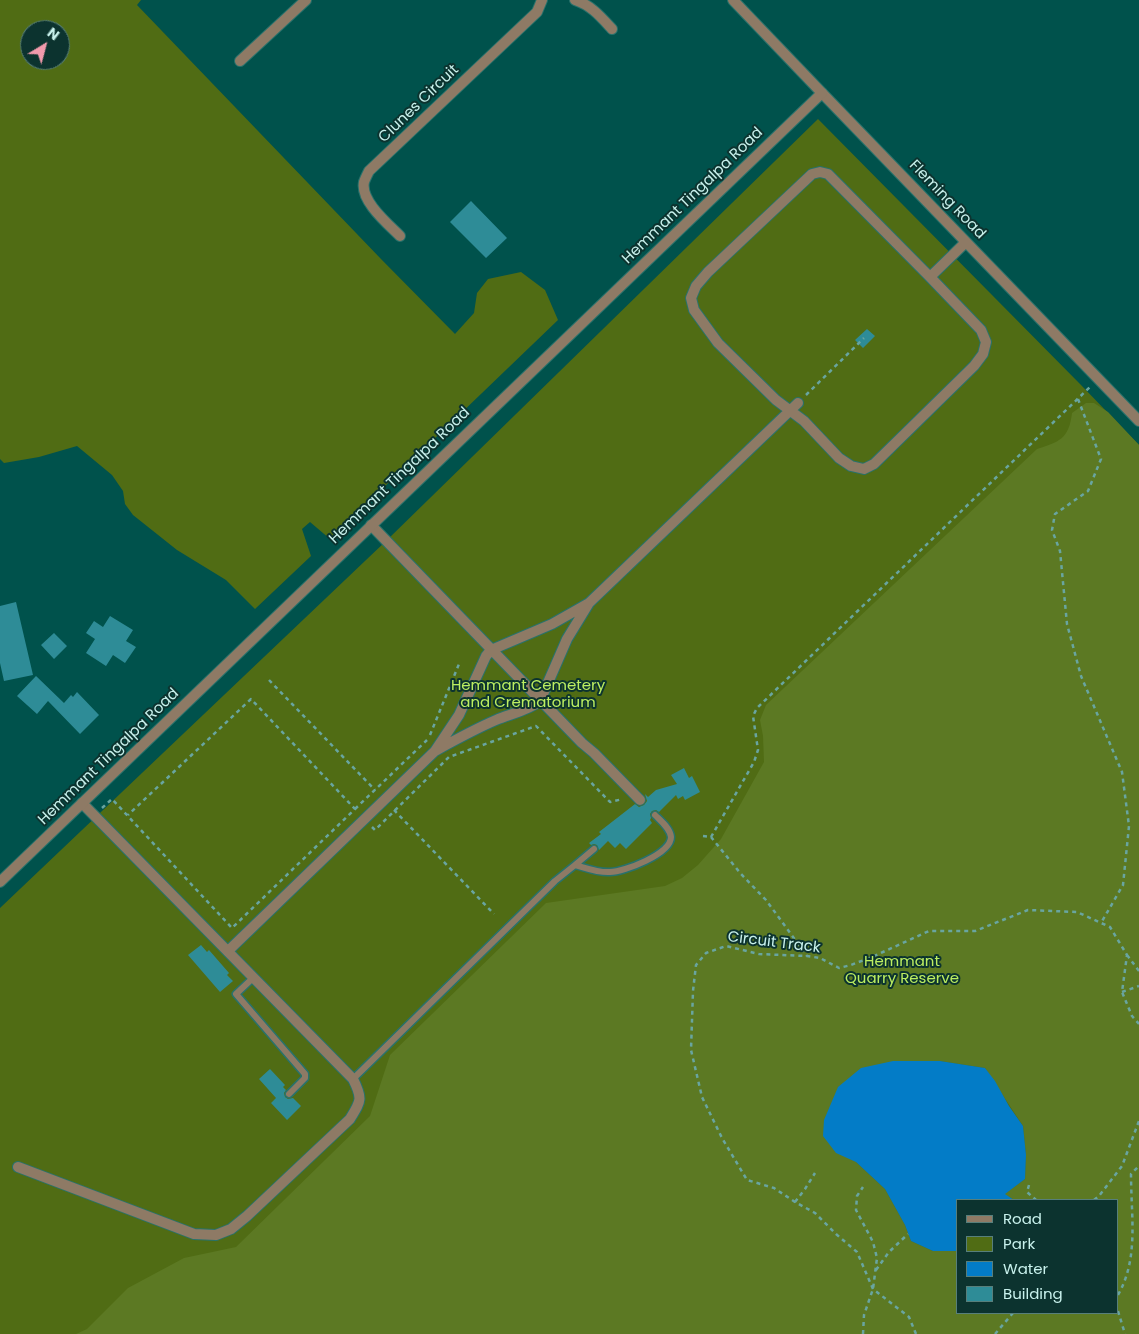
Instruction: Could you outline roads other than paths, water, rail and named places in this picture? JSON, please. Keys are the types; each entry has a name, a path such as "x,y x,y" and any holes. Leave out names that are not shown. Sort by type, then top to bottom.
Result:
{"street":[{"path":"240,61 306,0"},
{"name":"Clunes Circuit","path":"400,236 372,207 366,198 364,183 369,171 536,12 542,0"},
{"path":"575,0 594,10 612,28"},
{"name":"Fleming Road","path":"734,0 1139,421"},
{"name":"Hemmant Tingalpa Road","path":"0,882 822,93"},
{"path":"820,172 828,174 930,277 981,330 986,342 983,354 974,366 874,464 864,469 851,466 839,458 804,421 794,407 776,400 718,343 694,310 691,298 696,286 708,272 812,174 820,172"},
{"path":"930,277 966,242"},
{"path":"228,951 435,751 459,715 486,656 491,650 552,624 589,603 794,407"},
{"path":"371,525 582,744 594,753 640,800"},
{"path":"435,751 474,730 534,706 540,700 567,639 589,603"},
{"path":"552,624 567,639"},
{"path":"459,715 465,724 474,730"},
{"path":"18,1167 194,1234 216,1235 231,1229 247,1216 350,1119 359,1104 359,1090 353,1079 82,803"}],"lane":[{"path":"575,865 609,872 639,864 660,853 668,846 671,835 668,828 655,815"},
{"path":"353,1079 555,881 594,849"},
{"path":"254,977 236,994 305,1074 305,1078 289,1094"}],"water":[{"path":"893,1061 940,1061 985,1068 1023,1126 1026,1155 1025,1179 1005,1194 1012,1199 956,1199 956,1251 933,1251 911,1241 905,1225 885,1189 856,1162 836,1153 823,1136 824,1120 838,1087 861,1068"}],"park label":[{"name":"Hemmant Cemetery and Crematorium","path":"528,694"},
{"name":"Hemmant Quarry Reserve","path":"902,970"}]}
